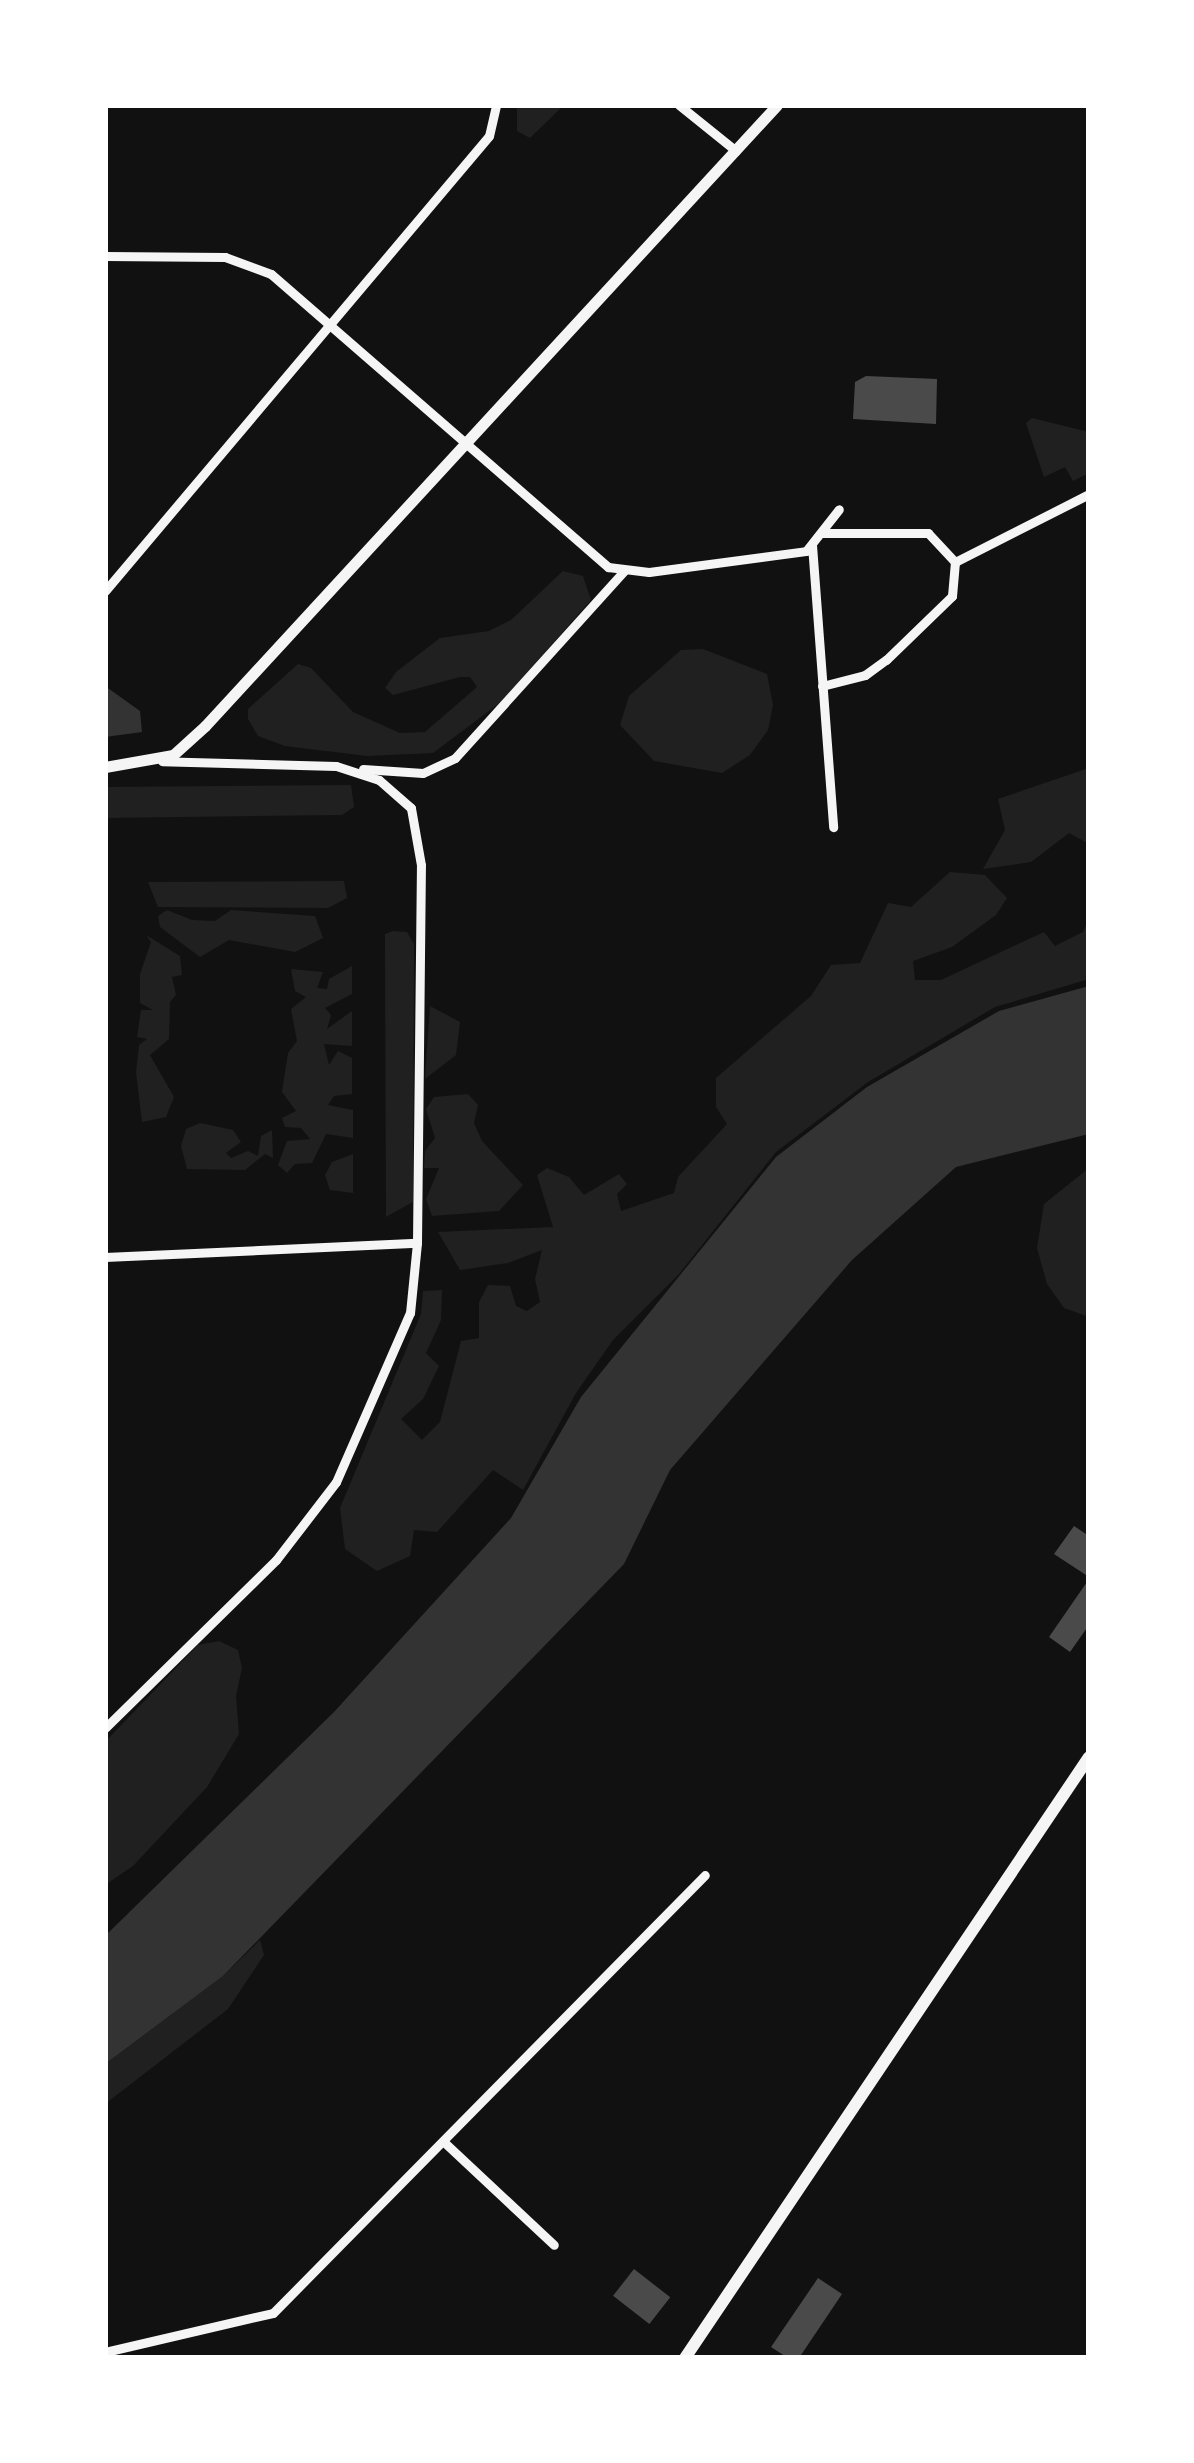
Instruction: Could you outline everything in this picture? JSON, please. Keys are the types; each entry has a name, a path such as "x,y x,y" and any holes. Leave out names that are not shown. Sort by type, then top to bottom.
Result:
{"main road":[{"path":"685,2358 1089,1757"}],"street":[{"path":"105,591 489,136 496,105"},
{"path":"679,105 736,151"},
{"path":"153,762 173,754 256,675 778,105"},
{"path":"105,256 225,257 271,274 470,442 589,556 624,570 689,568 812,545 839,509"},
{"path":"954,562 1089,494"},
{"path":"822,686 866,675 886,660 952,596 954,562 928,532 823,533"},
{"path":"812,545 833,827"},
{"path":"105,767 153,762 424,772 456,758 624,570"},
{"path":"105,1728 276,1560 336,1482 410,1313 418,1244 418,833 401,796 350,768"},
{"path":"105,1257 418,1244"},
{"path":"105,2352 273,2313 445,2144 705,1875"},
{"path":"445,2144 554,2245"}],"shaded area":[{"path":"517,105 564,105 530,138 517,131"},
{"path":"1032,418 1089,432 1089,473 1073,481 1065,467 1044,477 1026,423"},
{"path":"563,571 583,576 591,600 501,702 433,753 367,756 285,746 258,736 248,719 248,709 298,664 311,668 353,712 400,733 425,732 477,687 470,677 460,677 393,695 385,688 396,672 440,638 489,631 511,620"},
{"path":"703,649 767,674 773,705 768,730 750,755 722,773 654,761 620,725 629,696 681,650"},
{"path":"105,686 140,711 142,732 105,737"},
{"path":"1089,768 1089,844 1069,833 1031,862 983,869 1005,830 998,799"},
{"path":"351,785 354,807 342,815 105,818 105,787"},
{"path":"950,872 985,875 1007,898 996,915 952,947 913,961 915,980 941,980 1044,932 1055,946 1083,932 1089,917 1089,979 995,1007 868,1082 776,1152 679,1274 613,1340 576,1393 523,1490 493,1470 437,1532 414,1530 410,1556 377,1571 345,1549 340,1508 421,1314 423,1291 442,1290 441,1320 426,1353 439,1366 423,1399 401,1419 422,1440 440,1422 461,1341 479,1338 479,1302 488,1285 510,1286 516,1306 527,1311 540,1302 535,1279 542,1250 508,1263 460,1270 438,1232 553,1227 537,1175 547,1168 569,1177 584,1195 619,1174 627,1184 617,1194 621,1211 674,1193 678,1177 727,1124 716,1107 716,1078 811,996 831,965 860,963 888,903 911,907"},
{"path":"344,881 347,898 328,908 158,907 148,882"},
{"path":"167,910 192,920 215,921 231,910 315,916 323,938 295,952 229,940 200,957 160,927 158,916"},
{"path":"407,932 414,944 413,1202 386,1217 385,934"},
{"path":"146,935 180,956 182,975 172,977 176,995 170,1002 169,1039 150,1055 174,1097 166,1117 142,1122 136,1072 139,1045 147,1039 137,1037 141,1010 153,1010 140,1003 140,974 151,942"},
{"path":"352,966 352,994 325,1008 331,1015 327,1029 352,1011 352,1046 324,1044 329,1065 338,1051 352,1058 352,1094 334,1096 328,1105 353,1110 353,1138 326,1134 312,1163 295,1164 287,1173 278,1165 287,1141 310,1139 301,1128 285,1127 282,1118 296,1111 282,1092 288,1053 297,1041 291,1009 306,997 295,991 291,969 323,972 317,988 327,989 329,979"},
{"path":"1089,986 1089,1134 956,1167 852,1260 670,1470 624,1564 223,1976 105,2064 105,1936 334,1712 511,1518 581,1397 776,1157 867,1087 999,1011"},
{"path":"430,1006 460,1022 456,1055 425,1079"},
{"path":"468,1094 478,1105 474,1123 482,1141 523,1185 499,1211 432,1216 426,1199 439,1168 424,1168 425,1151 435,1138 426,1109 434,1097"},
{"path":"200,1123 233,1130 241,1142 226,1153 231,1158 248,1151 258,1156 261,1136 272,1130 273,1158 265,1154 245,1170 187,1169 181,1146 186,1129"},
{"path":"353,1154 353,1193 330,1190 325,1175 332,1162"},
{"path":"1089,1168 1089,1317 1064,1308 1047,1284 1037,1248 1044,1204"},
{"path":"219,1641 238,1650 242,1668 236,1696 239,1734 207,1787 133,1866 105,1885 105,1742 198,1645"},
{"path":"260,1940 264,1955 228,2009 105,2104 105,2064 223,1976"}],"building":[{"path":"866,376 937,379 936,424 853,419 855,382"},
{"path":"1074,1526 1089,1536 1089,1577 1054,1554"},
{"path":"1089,1579 1089,1625 1070,1652 1049,1637"},
{"path":"634,2269 670,2297 649,2324 613,2296"},
{"path":"818,2278 842,2294 799,2358 788,2358 771,2347"}]}
